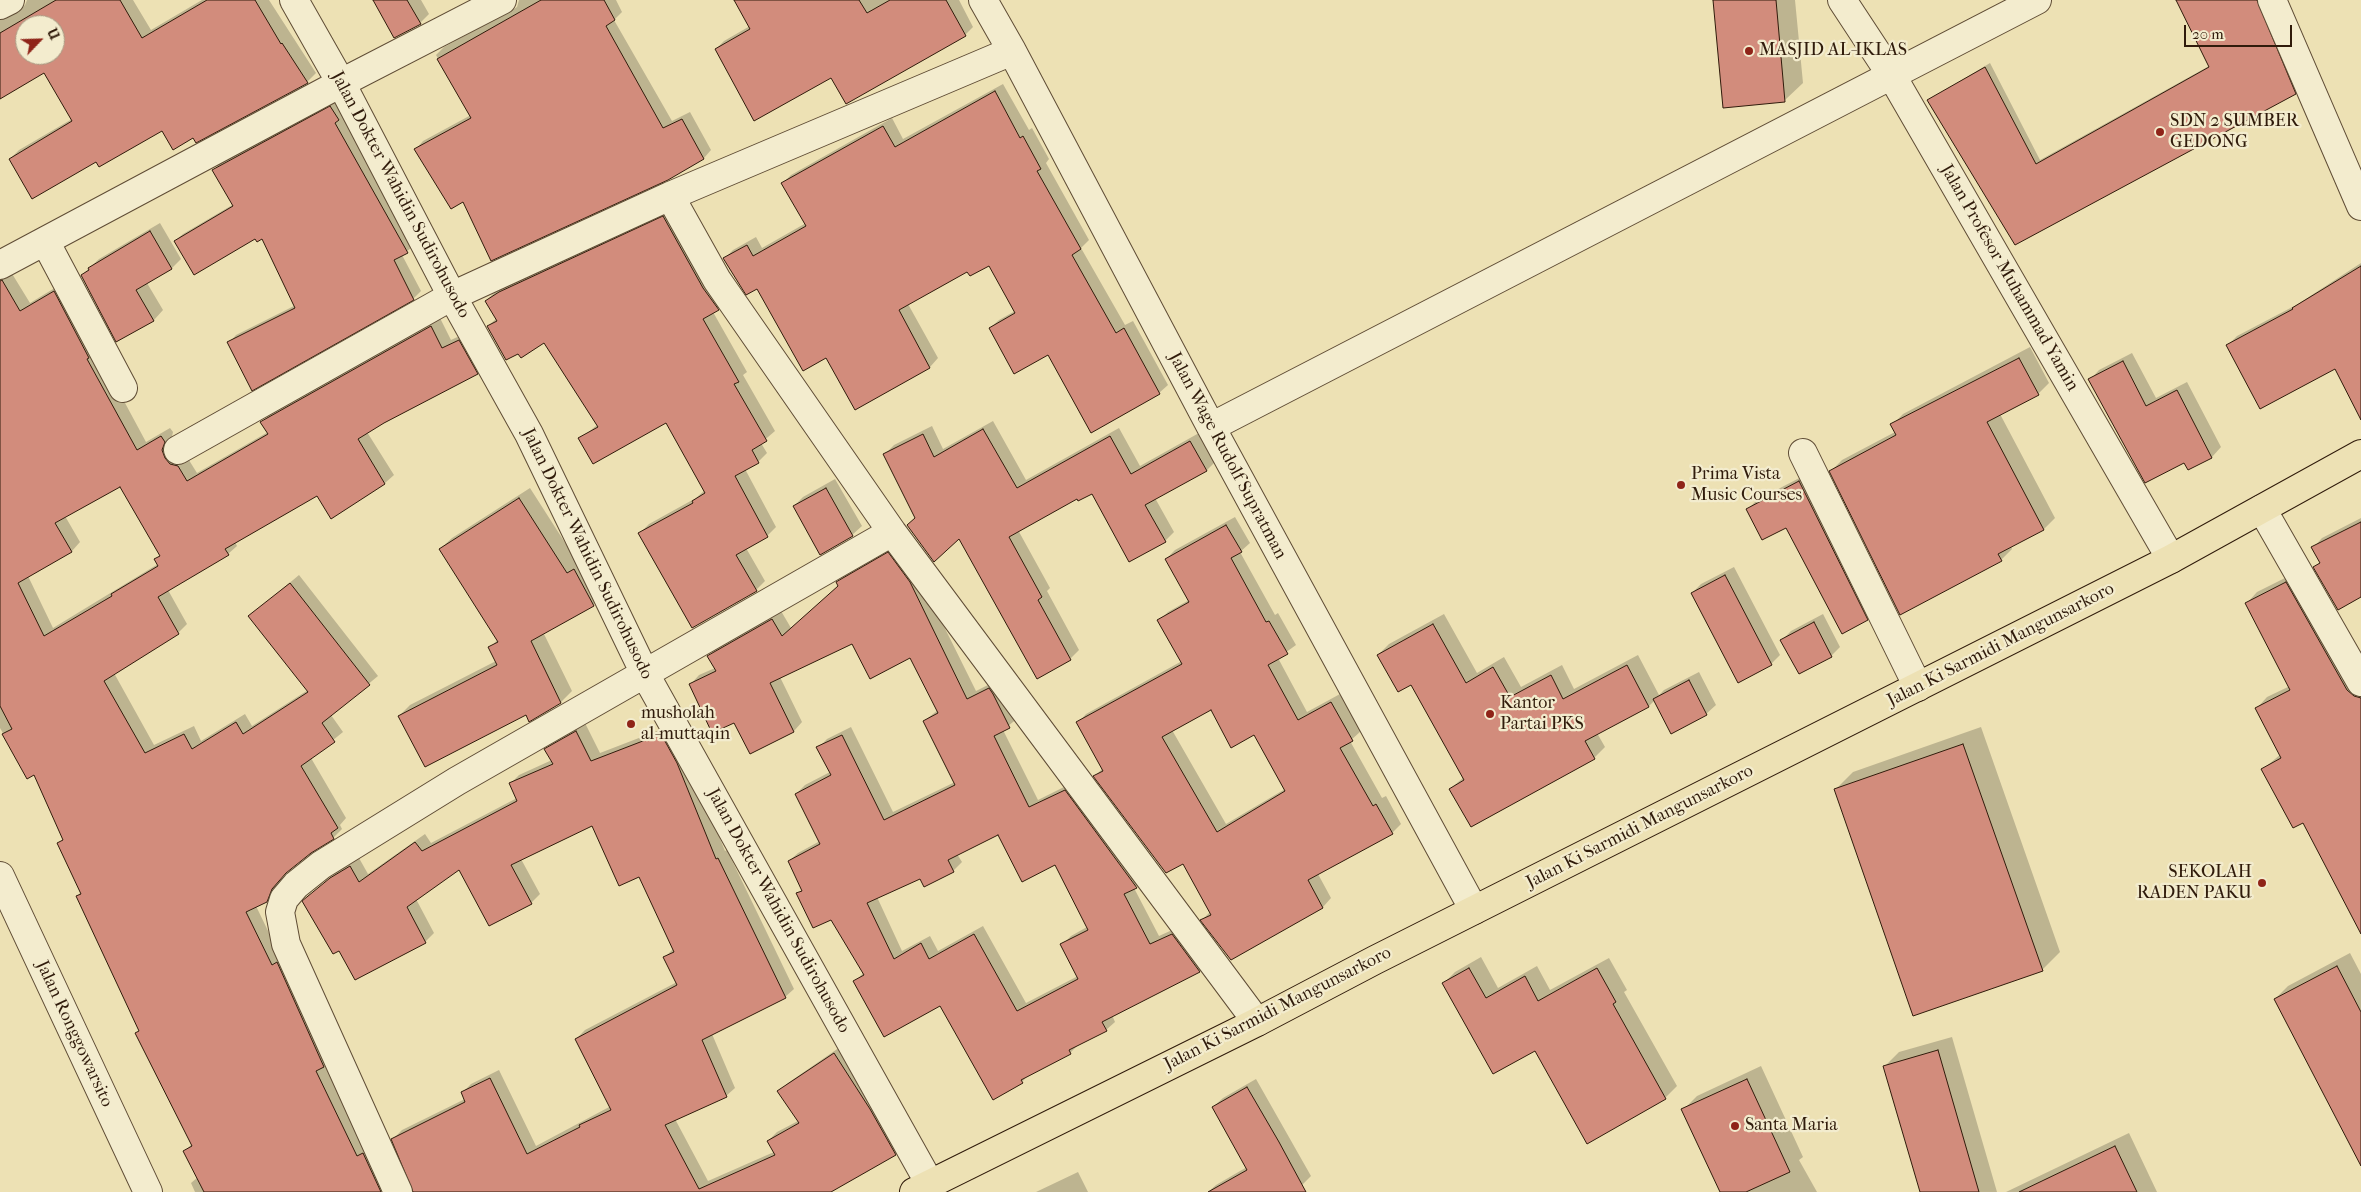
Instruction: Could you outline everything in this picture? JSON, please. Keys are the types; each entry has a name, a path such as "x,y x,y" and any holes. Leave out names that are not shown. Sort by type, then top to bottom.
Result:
{"main road":[{"name":"Jalan Ki Sarmidi Mangunsarkoro","path":"922,1188 1257,1022 1474,910 2171,559 2361,454"}],"street":[{"path":"0,5 10,0"},
{"name":"Jalan Dokter Wahidin Sudirohusodo","path":"294,0 341,83 452,296 529,434 645,674 922,1188"},
{"path":"0,265 341,83 502,0"},
{"name":"Jalan Wage Rudolf Supratman","path":"983,0 1012,51 1211,427 1474,910"},
{"name":"Jalan Profesor Muhammad Yamin","path":"1842,0 1892,76 2171,559"},
{"path":"1211,427 2037,0"},
{"path":"2272,0 2361,206"},
{"path":"178,450 452,296 670,196 1012,51"},
{"path":"670,196 717,280 892,532 1257,1022"},
{"path":"45,241 123,388"},
{"path":"1803,453 1918,687"},
{"path":"2262,509 2361,682"},
{"path":"398,1192 286,944 280,912 284,899 296,885 321,865 457,781 892,532"},
{"name":"Jalan Ronggowarsito","path":"0,876 148,1192"}],"building":[{"path":"56,0 120,0 142,38 207,0 255,0 281,44 308,83 196,143 193,138 173,150 162,131 99,167 96,162 32,199 9,159 72,121 44,73 0,99 0,33 15,24 15,65 65,65 65,15 31,15"},
{"path":"373,0 407,0 421,24 394,38"},
{"path":"541,0 604,0 615,20 606,26 663,128 682,119 704,159 668,180 491,261 463,202 451,209 414,149 471,118 437,59"},
{"path":"734,0 859,0 867,13 890,0 946,0 966,36 846,104 831,78 754,121 715,49 750,29"},
{"name":"MASJID AL-IKLAS","path":"1713,0 1776,0 1785,102 1723,108"},
{"name":"SDN 2 SUMBER GEDONG","path":"2176,0 2257,0 2296,94 2015,245 1927,100 1985,67 2036,164 2209,67"},
{"path":"995,91 1020,138 1023,136 1041,169 1037,171 1081,249 1072,255 1116,333 1124,328 1160,394 1091,433 1048,355 1014,374 989,328 1015,313 989,266 970,276 967,272 899,310 930,368 855,410 826,358 803,371 757,289 746,295 723,258 747,245 753,256 806,226 781,183 883,126 895,147"},
{"path":"330,106 339,120 335,123 408,253 394,260 414,300 252,391 227,342 295,308 262,239 257,242 255,239 194,275 174,241 233,206 212,170"},
{"path":"663,216 703,288 719,310 703,319 739,382 734,384 767,441 752,450 759,463 735,476 768,537 736,555 757,591 692,628 638,533 693,503 692,501 705,493 666,423 593,464 578,438 598,427 544,343 521,358 518,354 506,360 487,326 497,321 485,301 499,292"},
{"path":"150,231 172,269 136,290 154,321 116,342 81,275 89,270 88,268"},
{"path":"2361,266 2361,420 2335,369 2260,409 2226,345 2293,309"},
{"path":"2,280 20,311 54,291 89,358 87,359 137,450 161,436 165,442 162,450 165,458 170,464 178,466 187,481 268,434 260,422 431,326 442,348 459,340 478,374 384,423 358,439 385,484 331,519 317,496 225,549 229,555 158,597 179,634 104,681 145,753 184,734 192,749 236,722 243,734 308,692 248,616 290,583 370,685 322,723 335,742 301,766 338,828 331,833 334,839 311,853 286,873 272,889 267,902 246,912 272,965 277,962 324,1067 316,1071 357,1156 363,1153 381,1192 204,1192 183,1151 192,1146 135,1033 139,1031 76,896 81,894 57,843 63,840 34,775 27,779 2,734 12,729 0,706 0,281","holes":["120,487 160,556 154,559 158,566 44,636 18,583 72,552 55,523"]},
{"path":"2019,358 2039,395 1987,422 2044,530 1998,554 2002,561 1900,615 1829,471 1896,435 1890,424"},
{"path":"2123,361 2146,406 2177,390 2212,458 2188,470 2184,463 2145,483 2088,379"},
{"path":"983,429 1017,488 1110,436 1131,474 1190,441 1207,471 1145,505 1166,542 1129,562 1092,494 1078,501 1077,499 1009,537 1042,597 1038,600 1071,660 1037,679 959,539 934,562 907,525 915,518 883,454 923,434 934,457"},
{"path":"1799,481 1868,620 1842,634 1786,528 1762,540 1746,509"},
{"path":"826,488 853,536 820,555 793,506"},
{"path":"519,498 567,573 574,569 594,606 531,641 561,703 529,722 526,715 425,767 398,716 497,665 488,647 498,642 439,549"},
{"path":"2361,522 2361,597 2338,610 2313,567 2320,563 2311,547"},
{"path":"1226,525 1242,552 1231,558 1266,622 1269,621 1288,654 1268,665 1298,720 1331,702 1353,741 1340,748 1373,806 1376,804 1393,834 1308,880 1323,908 1231,960 1200,920 1211,915 1183,864 1166,873 1093,776 1103,771 1076,722 1182,664 1157,620 1189,602 1165,559","holes":["1211,710 1231,748 1254,735 1285,791 1217,832 1162,737"]},
{"path":"888,552 910,582 967,699 989,688 993,694 1010,728 994,736 1029,807 1065,790 1137,888 1124,894 1150,944 1172,934 1200,972 1102,1022 1107,1031 1069,1050 1071,1054 1021,1080 1023,1083 993,1100 940,1006 884,1037 853,981 864,975 831,920 813,928 796,893 802,891 788,861 820,844 795,794 831,775 816,747 842,735 884,820 955,785 923,721 938,713 910,658 870,679 852,644 770,683 794,732 750,754 734,723 712,733 689,684 716,671 707,656 772,619 782,636 838,586 836,582","holes":["998,835 1022,882 1055,865 1088,930 1060,944 1078,979 1017,1011 974,934 929,959 921,943 894,959 867,903 920,879 924,887 954,872 948,860"]},
{"path":"1725,575 1772,665 1738,683 1691,593"},
{"path":"2286,582 2347,690 2354,696 2361,698 2361,934 2303,823 2293,828 2261,769 2281,758 2255,708 2290,690 2245,603"},
{"path":"1814,622 1832,657 1799,674 1780,640"},
{"path":"1433,624 1466,683 1493,667 1510,697 1551,675 1563,699 1627,665 1649,707 1585,741 1595,759 1471,827 1449,789 1464,780 1411,685 1398,692 1377,655"},
{"path":"1689,680 1707,715 1671,734 1653,699"},
{"path":"576,731 591,761 661,734 677,763 716,859 718,858 786,998 702,1040 727,1097 665,1125 699,1189 775,1155 767,1141 799,1123 777,1091 834,1053 870,1109 896,1155 831,1192 413,1192 391,1139 465,1102 461,1092 490,1078 527,1154 580,1127 579,1125 611,1110 575,1039 677,985 663,957 674,952 639,877 619,886 592,826 511,865 532,904 489,926 459,870 407,907 426,943 355,980 339,951 333,954 302,901 330,878 350,866 359,882 415,842 422,851 517,801 509,783 553,764 544,749"},
{"path":"1963,744 2043,971 1913,1016 1834,789"},
{"path":"2337,966 2361,1012 2361,1166 2274,999"},
{"path":"1469,968 1486,998 1525,976 1538,1001 1597,968 1616,1002 1613,1004 1666,1099 1587,1144 1535,1051 1493,1074 1442,983"},
{"path":"1938,1050 1979,1192 1920,1192 1883,1066"},
{"path":"1747,1079 1790,1172 1746,1192 1720,1192 1681,1109"},
{"path":"1247,1087 1306,1192 1208,1192 1247,1170 1212,1107"},
{"path":"2115,1146 2137,1192 2019,1192"}],"place":[{"name":"MASJID AL-IKLAS","path":"1749,51"},
{"name":"SDN 2 SUMBER GEDONG","path":"2160,132"},
{"name":"Prima Vista Music Courses","path":"1681,485"},
{"name":"Kantor Partai PKS","path":"1490,714"},
{"name":"musholah al-muttaqin","path":"631,724"},
{"name":"SEKOLAH RADEN PAKU","path":"2262,883"},
{"name":"Santa Maria","path":"1735,1126"}]}
